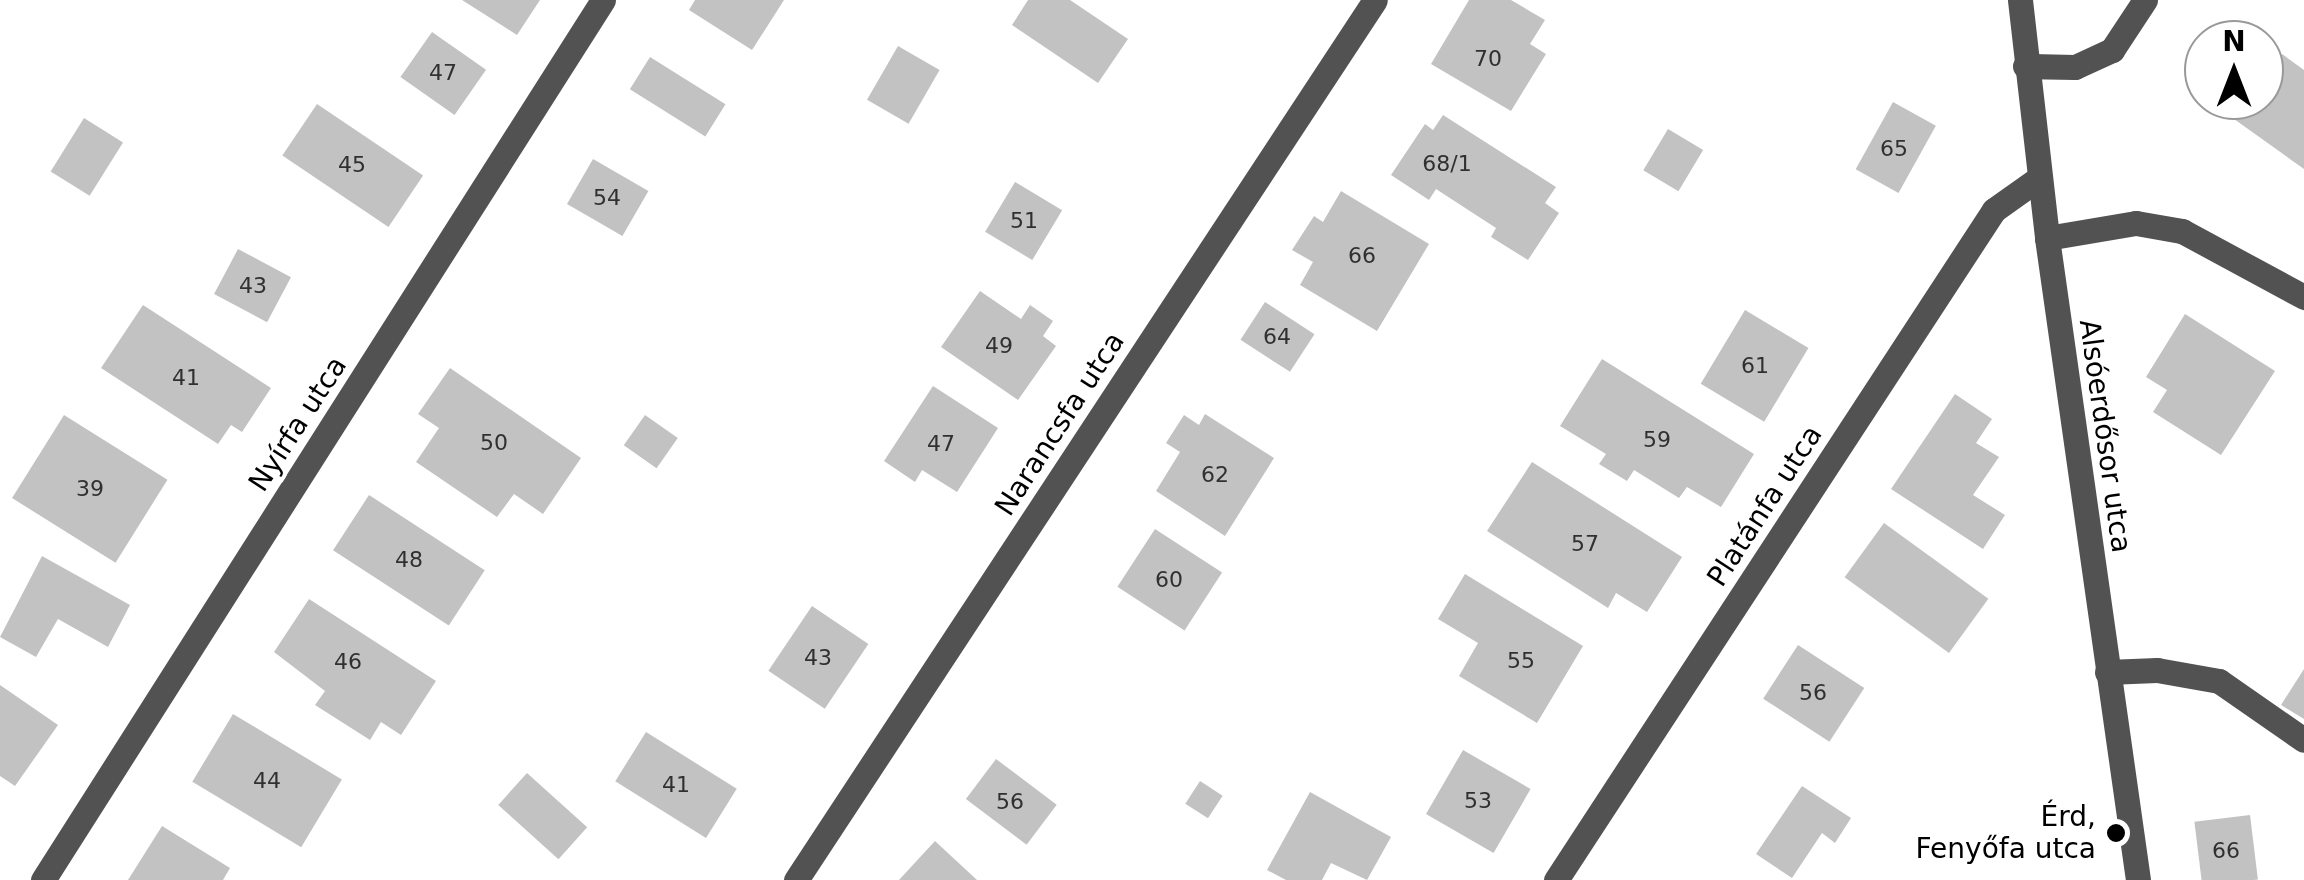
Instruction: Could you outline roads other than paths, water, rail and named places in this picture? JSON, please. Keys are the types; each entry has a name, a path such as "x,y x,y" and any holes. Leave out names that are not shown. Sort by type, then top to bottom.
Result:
{"street":[{"name":"Nyírfa utca","path":"43,880 604,0"},
{"name":"Narancsfa utca","path":"796,880 1375,0"},
{"name":"Alsóerdősor utca","path":"2020,0 2046,238 2138,880"},
{"path":"2026,66 2076,68 2112,50 2145,0"},
{"name":"Platánfa utca","path":"1556,880 1994,210 2039,178"},
{"path":"2046,238 2136,223 2182,231 2304,297"},
{"path":"2108,672 2158,670 2219,681 2304,740"}],"place":[{"name":"Érd, Fenyőfa utca","path":"2116,833"}]}
